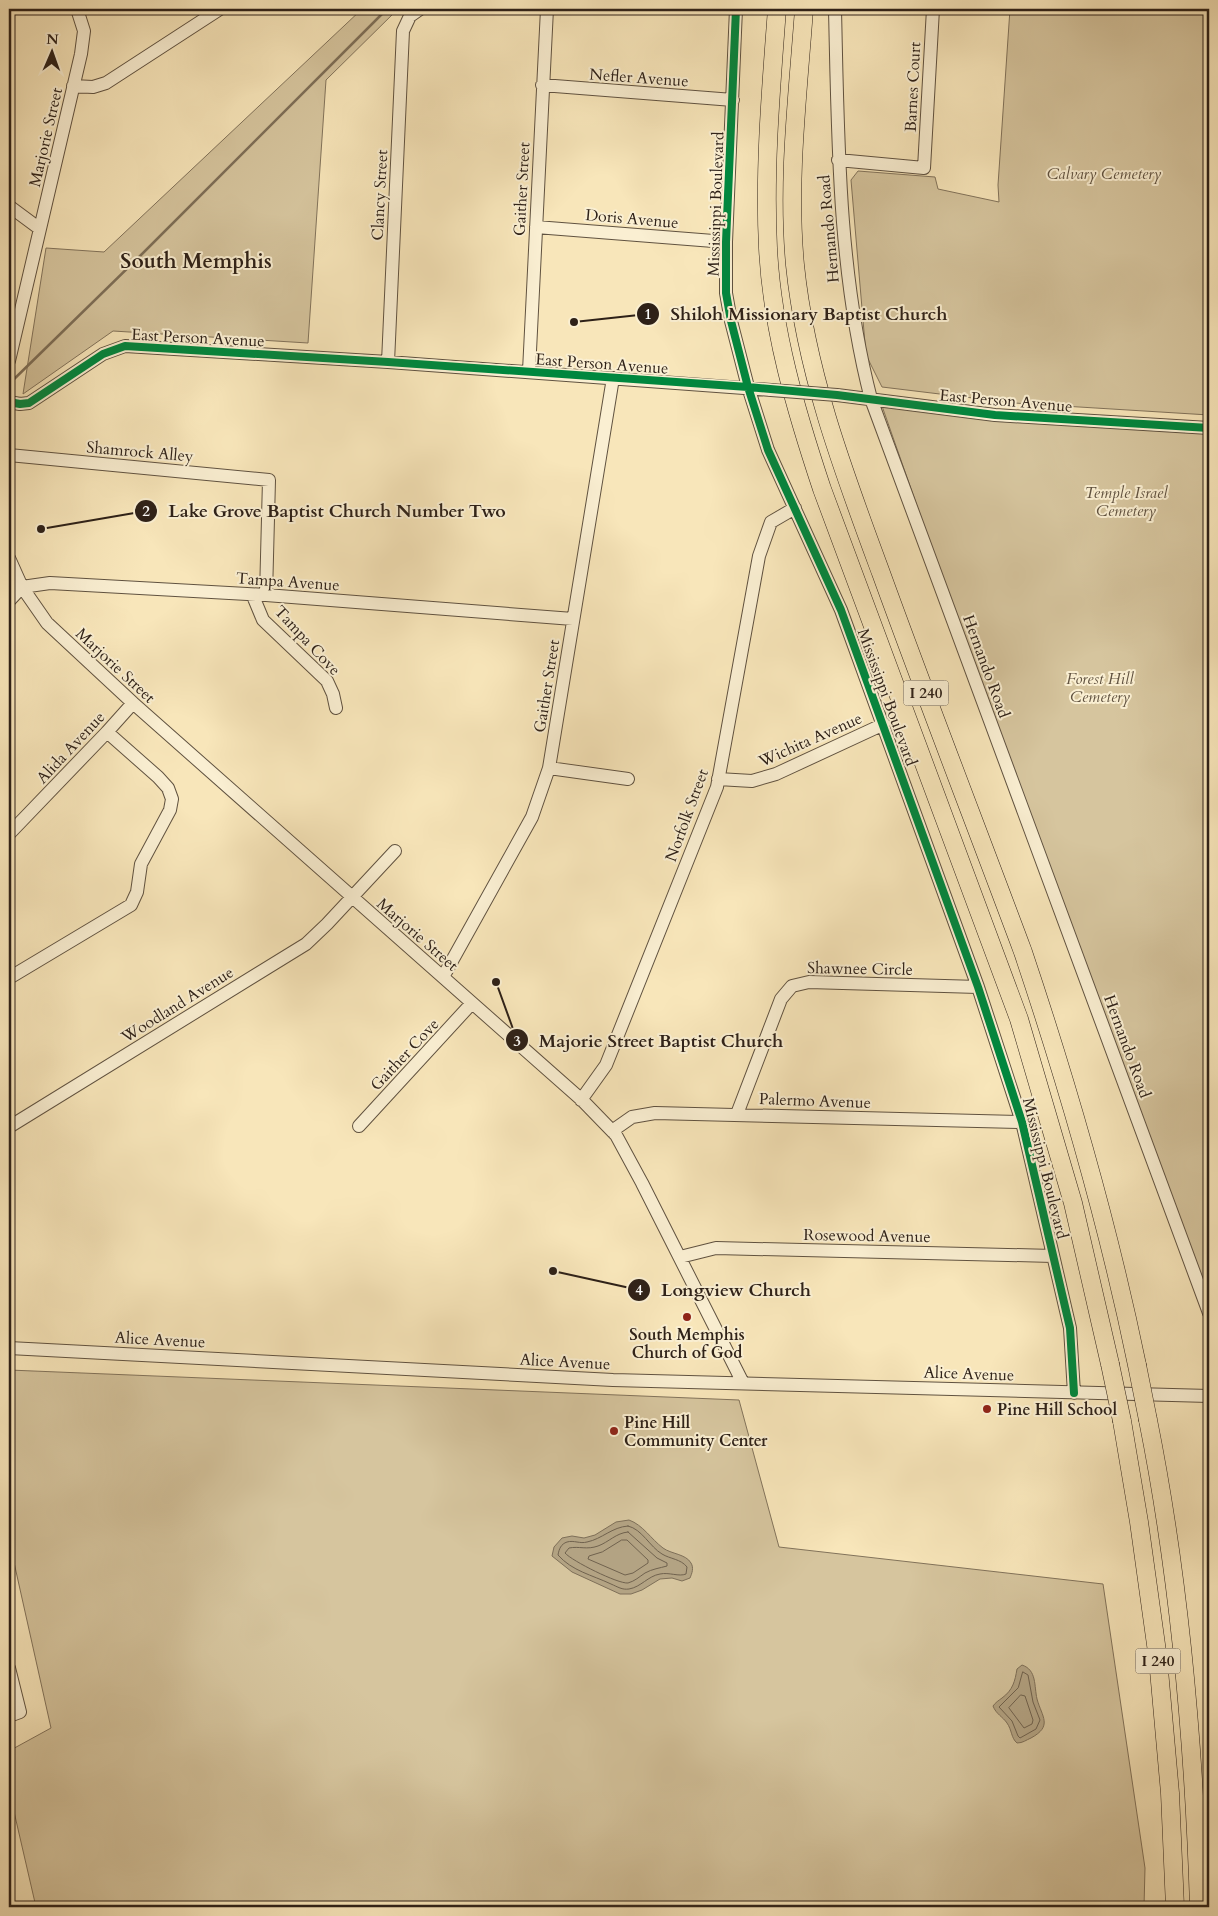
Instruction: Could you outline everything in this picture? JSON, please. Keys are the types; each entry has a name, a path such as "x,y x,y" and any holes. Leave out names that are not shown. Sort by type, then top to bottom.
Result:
{"highway":[{"name":"I 240","path":"777,9 768,173 768,248 772,289 787,372 803,432 822,489 895,688 970,883 1018,1019 1073,1203 1122,1421 1140,1522 1158,1659 1170,1793 1175,1905"},
{"name":"I 240","path":"804,9 795,139 793,226 799,295 805,336 813,369 851,492 1016,935 1046,1023 1118,1274 1156,1460 1178,1619 1194,1788 1199,1902"}],"street":[{"name":"Marjorie Street","path":"9,361 11,341 40,229 81,54 84,31 77,9"},
{"path":"73,86 94,87 106,83 220,9"},
{"name":"Clancy Street","path":"388,362 403,31 410,16 420,9"},
{"name":"Gaither Street","path":"529,372 547,9"},
{"name":"Mississippi Boulevard","path":"736,9 726,242 726,293 748,387 768,450 841,610 884,724 978,987 1022,1122 1070,1328 1074,1393"},
{"name":"Hernando Road","path":"835,9 838,160 852,309 861,360 871,399 1209,1313"},
{"name":"Barnes Court","path":"838,160 924,168 933,9"},
{"name":"Nefler Avenue","path":"542,85 733,100"},
{"path":"9,206 40,229"},
{"name":"Doris Avenue","path":"536,227 726,242"},
{"name":"East Person Avenue","path":"9,402 29,403 103,354 126,346 748,387 837,395 995,415 1209,428"},
{"name":"Gaither Street","path":"443,977 532,817 549,768 572,619 614,378"},
{"name":"Shamrock Alley","path":"9,456 268,480 259,595"},
{"name":"Norfolk Street","path":"581,1100 606,1065 714,796 759,556 771,522 795,508"},
{"name":"Marjorie Street","path":"9,558 22,587 47,623 133,703 581,1100 612,1131 638,1175 743,1383"},
{"name":"Tampa Avenue","path":"22,587 50,583 259,595 572,619"},
{"path":"9,601 22,587"},
{"name":"Tampa Cove","path":"259,595 263,620 327,681 333,694 336,708"},
{"name":"Alida Avenue","path":"9,834 133,703"},
{"name":"Wichita Avenue","path":"718,780 752,781 776,774 884,724"},
{"path":"9,978 131,905 137,892 141,864 170,810 172,799 168,788 107,732"},
{"path":"549,768 628,779"},
{"name":"Woodland Avenue","path":"9,1127 306,944 395,850"},
{"name":"Shawnee Circle","path":"737,1114 781,999 792,986 815,982 978,987"},
{"name":"Gaither Cove","path":"359,1126 472,1004"},
{"name":"Palermo Avenue","path":"612,1131 632,1116 643,1114 737,1114 1022,1122"},
{"name":"Rosewood Avenue","path":"680,1257 716,1248 1053,1256"},
{"name":"Alice Avenue","path":"9,1348 613,1380 1209,1396"},
{"path":"9,1668 14,1714"}],"green space":[{"path":"362,9 398,9 326,80 308,343 113,331 23,394 46,248 104,252"},
{"name":"Calvary Cemetery","path":"1010,9 1209,9 1209,415 1014,403 882,387 866,355 851,180 858,171 935,177 938,189 999,202 998,185"},
{"name":"Forest Hill Cemetery","path":"882,406 1209,430 1209,1303 938,566"},
{"path":"9,1370 739,1400 779,1547 1103,1584 1145,1868 1144,1907 36,1907 9,1790 9,1751 51,1728 9,1540"}],"water":[{"path":"629,1520 643,1529 663,1548 689,1560 693,1569 690,1578 682,1581 672,1578 660,1579 642,1590 631,1594 620,1594 572,1572 552,1556 554,1547 562,1538 572,1536 584,1538 595,1535 616,1522"},
{"path":"1022,1665 1027,1667 1033,1675 1044,1725 1038,1734 1017,1743 1007,1723 993,1706 1011,1688 1017,1669"}],"waterway":[{"path":"9,384 387,9"}],"cycle path":[{"path":"736,9 726,242 726,293 731,321 748,387 768,450 841,610 978,987 1022,1122 1070,1328 1074,1393"},
{"path":"9,402 29,403 103,354 125,346 748,387 837,395 995,415 1209,428"}],"place":[{"name":"Shiloh Missionary Baptist Church","path":"574,322"},
{"name":"Lake Grove Baptist Church Number Two","path":"41,529"},
{"name":"Majorie Street Baptist Church","path":"496,982"},
{"name":"Longview Church","path":"553,1271"},
{"name":"South Memphis Church of God","path":"687,1317"},
{"name":"Pine Hill School","path":"987,1409"},
{"name":"Pine Hill Community Center","path":"614,1431"}],"district":[{"name":"South Memphis","path":"196,261"}],"park label":[{"name":"Temple Israel Cemetery","path":"1126,501"}]}
